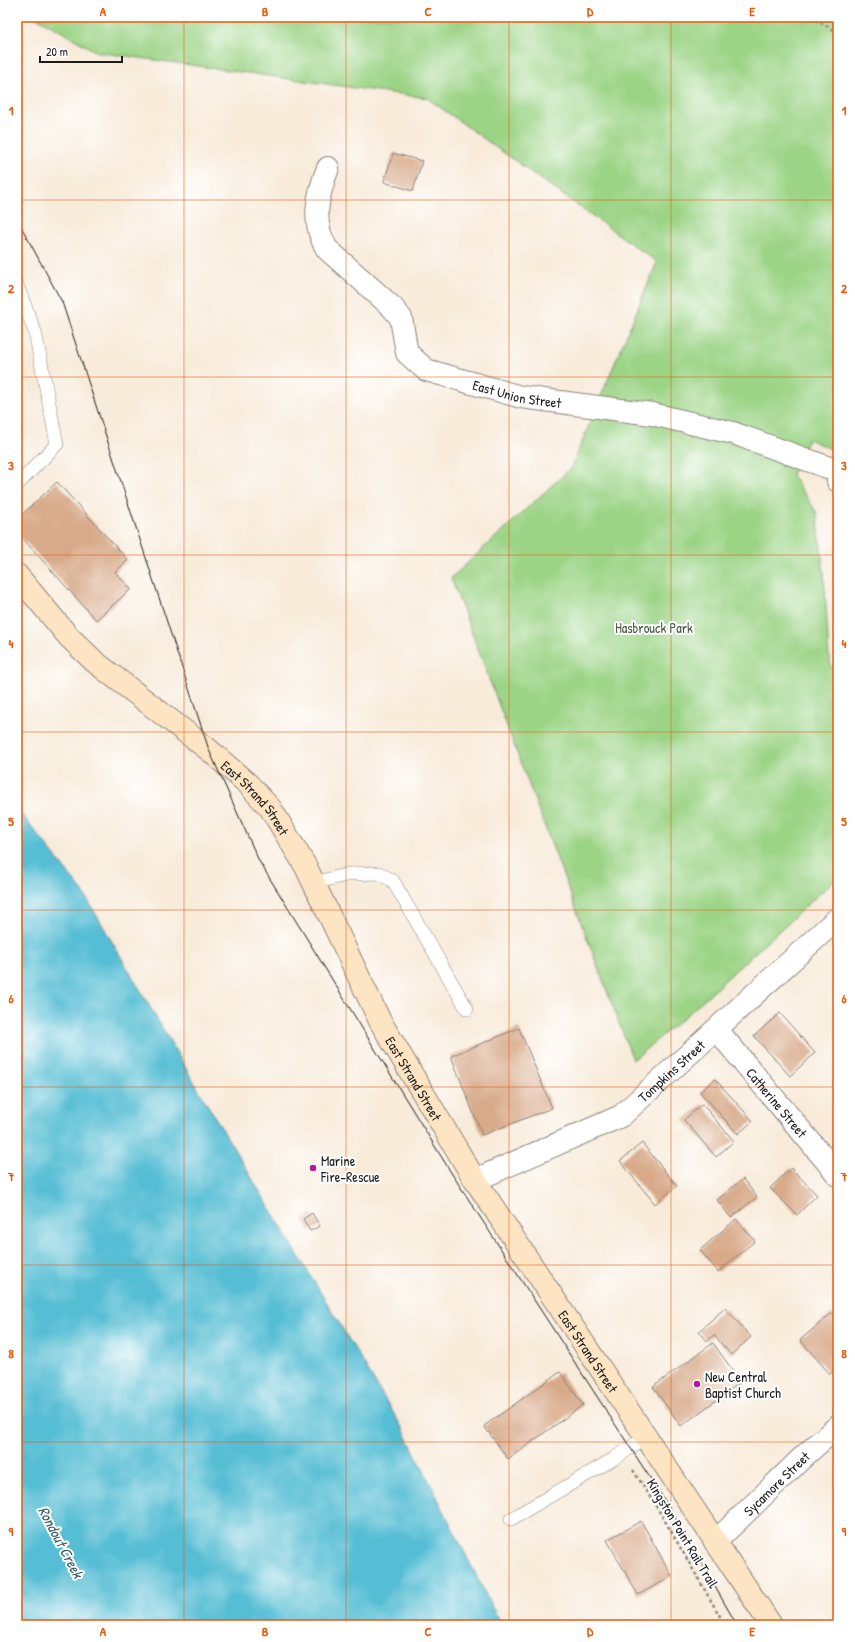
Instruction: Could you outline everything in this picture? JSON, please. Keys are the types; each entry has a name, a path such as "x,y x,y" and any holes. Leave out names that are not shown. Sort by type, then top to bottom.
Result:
{"street":[{"name":"East Union Street","path":"328,168 322,182 316,215 320,238 327,249 392,307 401,318 407,353 426,370 521,397 652,414 733,433 838,471 838,481"},
{"name":"East Strand Street","path":"17,575 69,637 95,662 209,750 248,784 271,808 306,867 380,1021 475,1180 771,1625"},
{"name":"Tompkins Street","path":"475,1180 621,1116 838,918"},
{"name":"Catherine Street","path":"717,1030 838,1175"},
{"name":"Sycamore Street","path":"716,1542 803,1457 838,1426"}],"lane":[{"path":"17,285 35,332 57,444 17,484"},
{"path":"314,883 349,874 379,873 393,881 467,1009"},
{"path":"512,1519 646,1437"}],"path":[{"path":"810,17 838,32"},
{"name":"Kingston Point Rail Trail","path":"622,1453 661,1514 725,1625"}],"green space":[{"name":"Hasbrouck Park","path":"36,17 838,17 838,452 808,439 792,475 817,513 824,574 829,656 838,695 838,877 690,1012 633,1060 451,578 571,468 657,262 427,98 97,52"}],"water":[{"name":"Rondout Creek","path":"17,808 83,892 198,1089 403,1429 501,1625 17,1625"}],"building":[{"path":"393,153 422,161 413,191 384,182"},
{"path":"57,482 128,560 115,572 131,589 96,620 17,532 17,519"},
{"path":"780,1013 815,1053 790,1076 754,1036"},
{"path":"519,1028 552,1108 482,1135 451,1056"},
{"path":"715,1079 753,1121 738,1134 700,1092"},
{"path":"702,1104 734,1141 716,1157 684,1120"},
{"path":"642,1143 677,1186 655,1204 620,1161"},
{"path":"791,1168 817,1195 797,1215 770,1188"},
{"path":"743,1179 757,1197 731,1218 717,1200"},
{"path":"312,1213 320,1226 310,1231 303,1219"},
{"path":"736,1219 755,1241 718,1272 700,1250"},
{"path":"725,1308 751,1337 731,1355 714,1335 707,1341 699,1331"},
{"path":"832,1313 838,1320 838,1367 830,1374 800,1340"},
{"name":"New Central Baptist Church","path":"713,1343 741,1382 681,1426 653,1387"},
{"path":"560,1372 583,1405 508,1459 484,1426"},
{"path":"641,1521 672,1576 638,1595 607,1540"}],"tram line":[{"path":"17,219 62,302 209,750 259,861 452,1174 669,1507 737,1625"}],"place":[{"name":"Marine Fire-Rescue","path":"313,1168"},
{"name":"New Central Baptist Church","path":"697,1384"}]}
